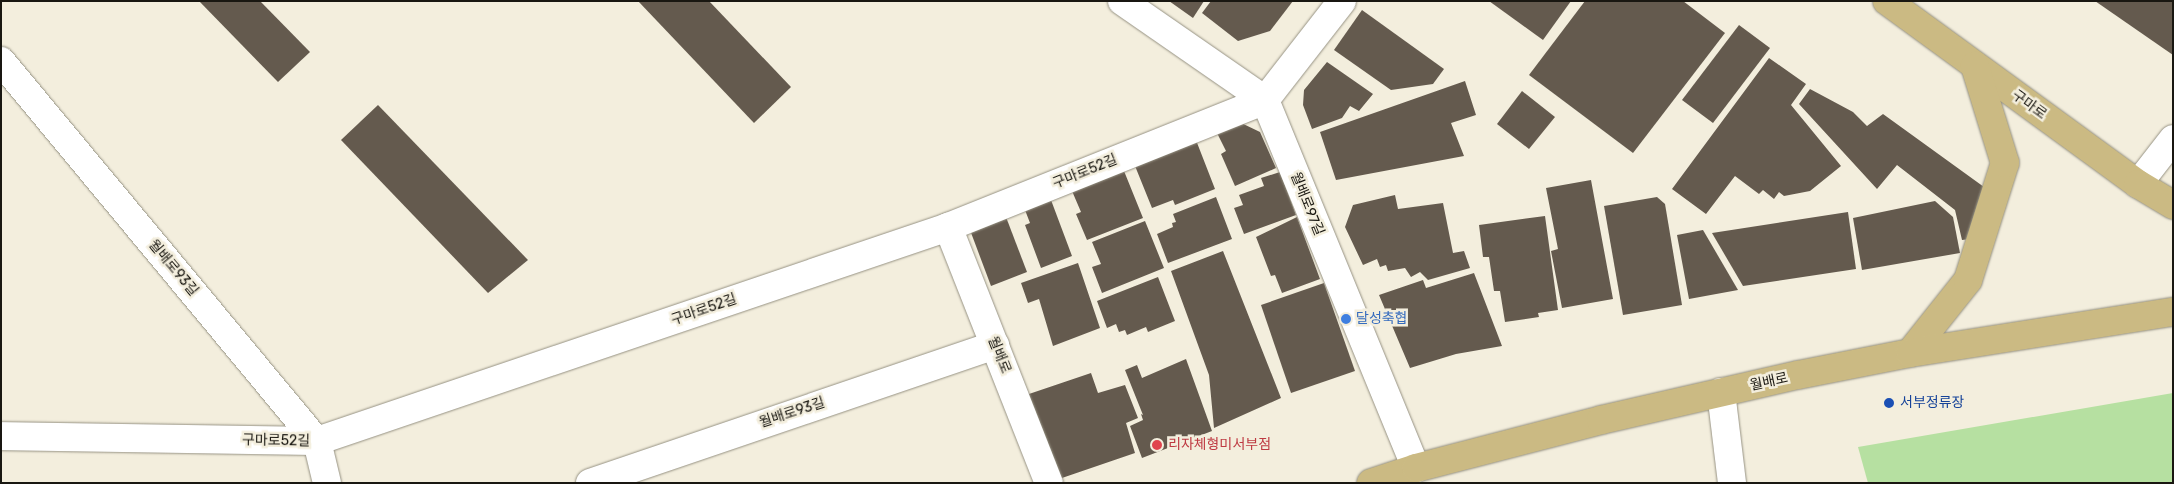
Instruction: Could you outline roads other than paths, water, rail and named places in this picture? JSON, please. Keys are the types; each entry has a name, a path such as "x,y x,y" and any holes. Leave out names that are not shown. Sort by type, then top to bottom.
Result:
{"main road":[{"name":"구마로","path":"1888,1 2138,184 2173,205"},
{"path":"1910,353 1968,280 2005,163 1975,66"},
{"name":"월배로","path":"1371,483 1416,468 1721,392 1910,353 2173,312"}],"street":[{"path":"1122,1 1265,100 1342,1"},
{"name":"월배로93길","path":"1,61 317,442 327,483"},
{"name":"구마로52길","path":"1,436 317,442 948,227 1265,100"},
{"name":"월배로97길","path":"1265,100 1416,468"},
{"path":"2138,184 2173,139"},
{"name":"월배로","path":"948,227 1049,483"},
{"name":"월배로93길","path":"590,483 995,345"},
{"path":"1721,392 1732,483"}],"place":[{"name":"달성축협","path":"1346,319"},
{"name":"서부정류장","path":"1889,403"},
{"name":"리자체형미서부점","path":"1157,445"}]}
